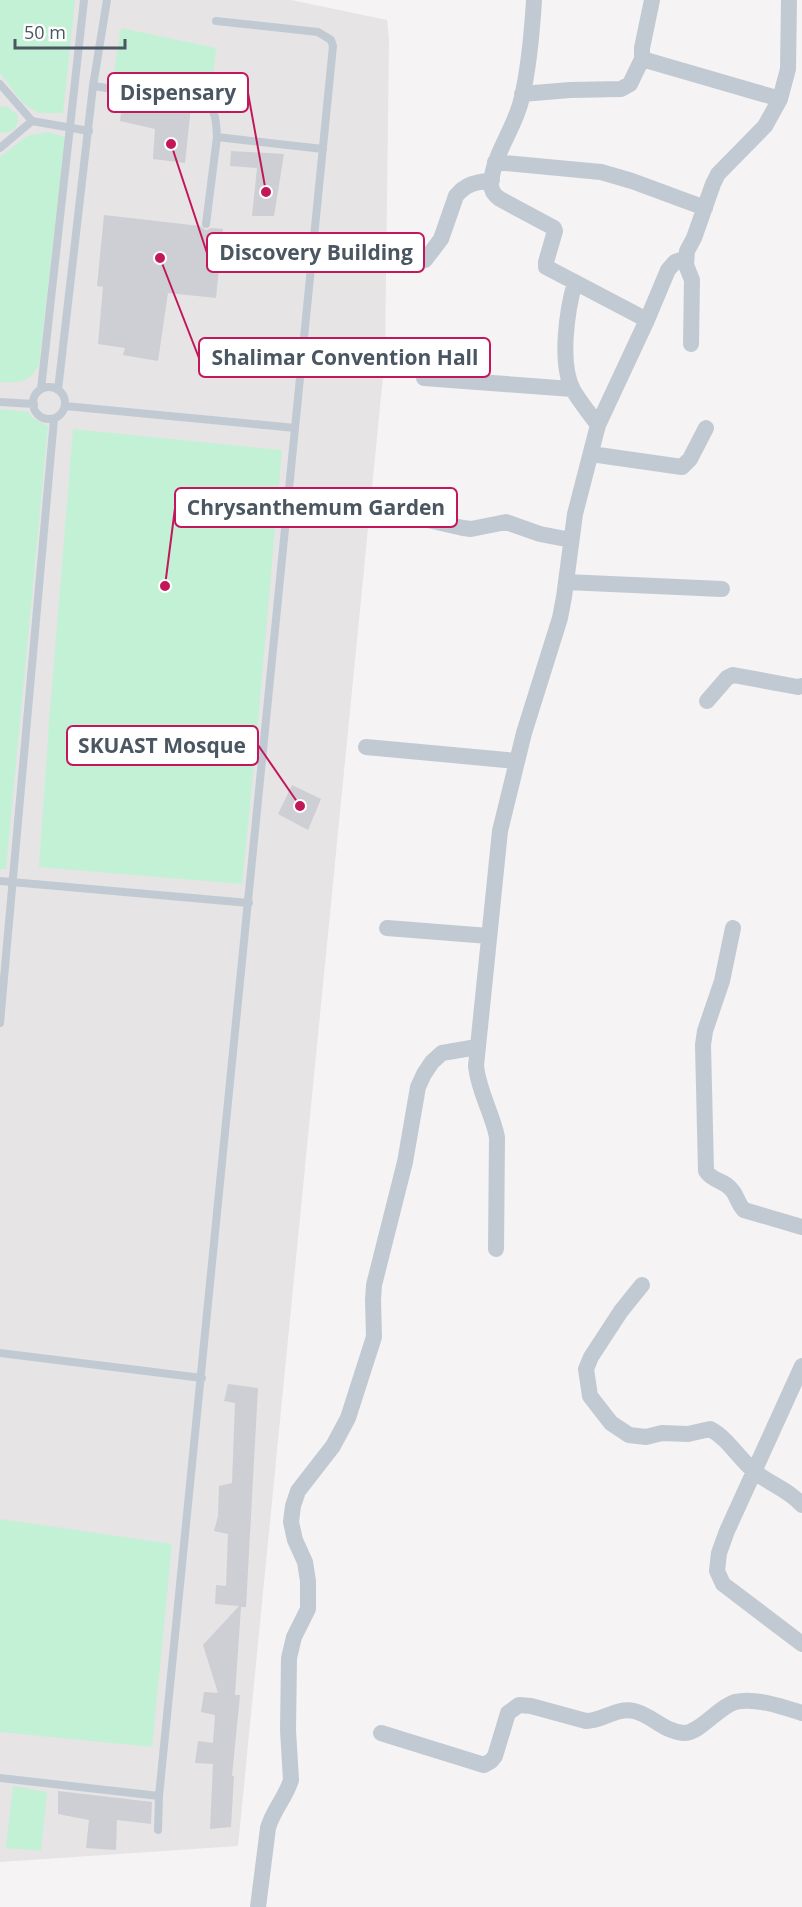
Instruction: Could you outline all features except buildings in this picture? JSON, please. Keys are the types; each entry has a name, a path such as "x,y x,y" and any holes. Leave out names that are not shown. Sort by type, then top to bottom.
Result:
{"street":[{"path":"534,0 522,94 518,112 495,162 492,192 495,196 554,228 546,267 647,320"},
{"path":"522,94 553,90 621,90 630,84 642,59 642,48 652,0"},
{"path":"691,344 692,280 686,258 718,174 765,126 780,99 788,69 789,0"},
{"path":"642,59 780,99"},
{"path":"495,162 601,172 705,208"},
{"path":"425,260 441,239 460,190 472,183 492,180"},
{"path":"496,1250 497,1137 478,1084 477,1047 500,831 517,761 560,618 575,514 598,425 671,266 686,258"},
{"path":"575,282 570,299 565,336 568,373 572,389 598,425"},
{"path":"424,378 572,389"},
{"path":"591,454 682,467 690,459 706,428"},
{"path":"397,513 471,529 506,522 540,534 571,540"},
{"path":"567,582 722,589"},
{"path":"708,701 733,675 802,686"},
{"path":"366,747 517,761"},
{"path":"387,928 489,936"},
{"path":"732,928 722,981 705,1031 703,1045 706,1171 713,1179 729,1187 744,1210 802,1227"},
{"path":"258,1907 268,1827 291,1780 288,1731 289,1658 294,1637 308,1609 305,1562 295,1540 291,1522 293,1506 298,1491 306,1479 339,1437 369,1357 374,1337 375,1285 405,1162 418,1087 432,1062 442,1053 477,1047"},
{"path":"642,1285 621,1311 591,1357 586,1370 590,1396 611,1423 629,1435 646,1437 662,1433 683,1434 710,1429 719,1435 755,1472 802,1505"},
{"path":"802,1366 798,1386 727,1531 719,1553 717,1571 723,1584 733,1593 802,1644"},
{"path":"381,1733 484,1765 495,1756 508,1713 519,1706 531,1706 585,1721 592,1721 620,1710 632,1711 664,1727 684,1733 696,1729 728,1705 736,1702 752,1702 802,1713"}],"lane":[{"path":"54,419 40,416 34,404 35,397 41,389 84,0"},
{"path":"58,390 93,86 107,0"},
{"path":"158,1830 159,1796 333,54 331,40 318,32 216,21"},
{"path":"0,84 3,93 32,122 89,131"},
{"path":"93,86 204,102 209,105 215,114 217,137 206,224"},
{"path":"0,148 32,122"},
{"path":"217,137 322,149"},
{"path":"0,1023 54,419 65,406 64,396 58,390 52,387 41,389"},
{"path":"0,402 34,404"},
{"path":"65,406 295,428"},
{"path":"0,881 249,903"},
{"path":"0,1353 202,1378"},
{"path":"0,1778 159,1796"}],"shaded area":[{"path":"0,0 291,0 387,20 389,40 385,356 238,1846 0,1862"}],"green space":[{"path":"0,0 75,0 63,113 38,113 23,103 0,73"},
{"path":"121,28 216,48 212,88 113,80"},
{"path":"6,106 17,114 17,122 15,129 5,133 0,132 0,107"},
{"path":"47,132 65,137 39,363 32,375 24,380 0,382 0,157 27,136"},
{"path":"0,409 29,412 31,417 48,426 6,869 0,869"},
{"path":"73,429 282,450 242,884 39,867"},
{"path":"0,1519 172,1544 152,1747 0,1732"},
{"path":"13,1786 47,1792 41,1851 6,1848"}],"place":[{"name":"Discovery Building","path":"171,144"},
{"name":"Dispensary","path":"266,192"},
{"name":"Shalimar Convention Hall","path":"160,258"},
{"name":"Chrysanthemum Garden","path":"165,586"},
{"name":"SKUAST Mosque","path":"300,806"}]}
